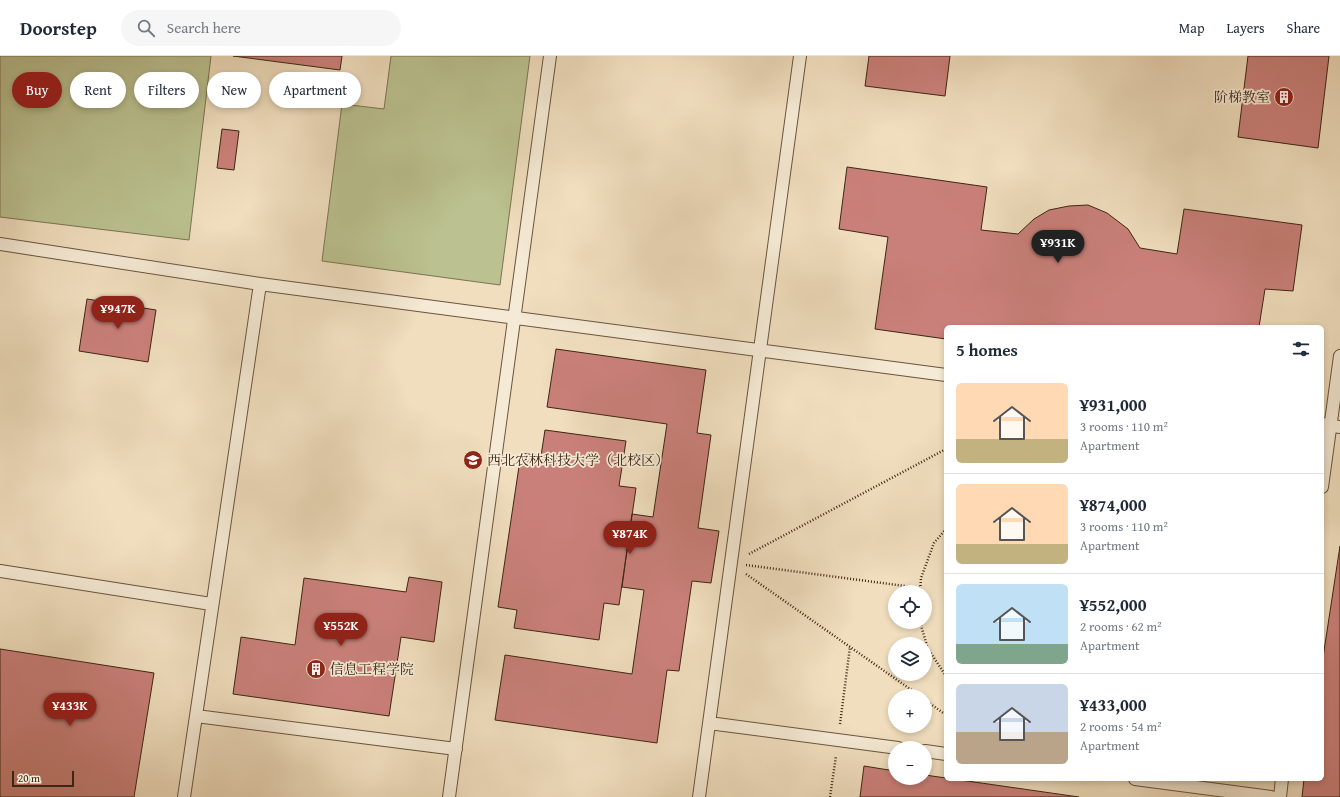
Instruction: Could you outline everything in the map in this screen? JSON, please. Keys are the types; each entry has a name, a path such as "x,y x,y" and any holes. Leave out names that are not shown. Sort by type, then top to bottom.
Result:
{"lane":[{"path":"449,797 550,56"},
{"path":"699,797 800,56"},
{"path":"0,244 260,284 944,375"},
{"path":"184,797 260,284"},
{"path":"1324,473 1340,356"},
{"path":"0,571 212,604"},
{"path":"196,716 456,749"},
{"path":"709,723 888,747"},
{"path":"932,753 944,754"},
{"path":"1150,781 1271,797"},
{"path":"1280,797 1282,781"}],"path":[{"path":"731,563 944,450"},
{"path":"920,585 921,578 934,543 944,531"},
{"path":"731,563 897,585"},
{"path":"731,563 910,689"},
{"path":"922,629 928,650 944,673"},
{"path":"932,705 944,714"}],"green space":[{"path":"0,56 211,56 209,72 207,72 207,89 189,240 0,217"},
{"path":"391,56 530,56 500,285 322,261 341,108 361,108 361,106 384,109"}],"building":[{"path":"233,56 342,56 340,70"},
{"path":"869,56 950,56 945,96 865,86"},
{"name":"阶梯教室","path":"1248,56 1329,56 1318,148 1238,137"},
{"path":"222,129 239,131 234,170 217,168"},
{"path":"847,167 987,187 981,230 1018,234 1034,219 1049,210 1069,206 1088,205 1107,213 1128,229 1140,248 1177,254 1184,209 1302,225 1293,291 1265,289 1259,325 944,325 944,339 875,329 888,237 839,229"},
{"path":"87,299 156,310 148,362 79,351"},
{"path":"556,349 706,370 697,433 711,435 698,528 719,531 711,583 692,581 679,671 667,670 657,743 495,720 505,655 632,674 644,590 622,587 632,514 653,517 667,424 547,407"},
{"path":"545,430 626,441 619,486 636,488 619,605 604,603 599,640 514,628 517,610 498,607 521,453 541,456"},
{"path":"1340,546 1340,797 1302,797 1304,781 1324,781 1324,651"},
{"name":"信息工程学院","path":"409,577 442,582 434,642 401,637 389,716 233,694 241,637 295,645 304,578 406,592"},
{"path":"0,649 154,673 134,797 0,797"},
{"path":"864,766 888,770 888,785 932,785 932,776 944,778 944,781 967,781 1079,797 860,797"}],"place":[{"name":"阶梯教室","path":"1284,97"},
{"name":"西北农林科技大学（北校区）","path":"473,460"},
{"name":"信息工程学院","path":"316,669"}]}
